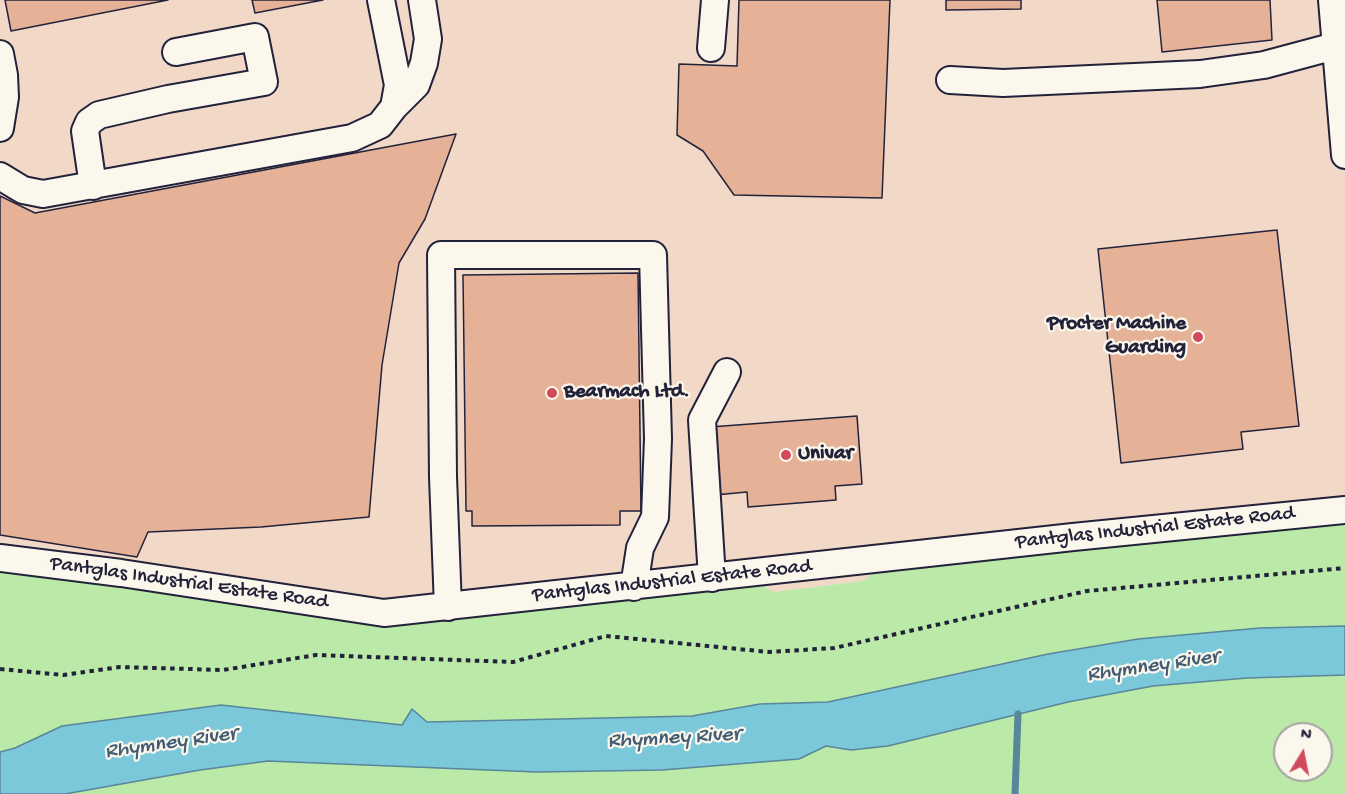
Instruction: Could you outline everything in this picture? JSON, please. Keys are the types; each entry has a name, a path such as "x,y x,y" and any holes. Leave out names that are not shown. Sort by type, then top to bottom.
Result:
{"street":[{"path":"381,0 398,85 394,107"},
{"path":"0,176 23,190 43,194 352,138 380,125 394,107 417,85 428,39 422,0"},
{"path":"711,48 715,0"},
{"path":"1332,0 1345,155"},
{"path":"93,186 85,131 89,122 99,116 168,99 264,82 255,37 176,52"},
{"path":"950,80 1003,83 1200,74 1264,65 1335,46"},
{"path":"0,54 5,97 0,128"},
{"path":"448,607 443,477 441,255 653,255 658,439 655,518 640,548 634,587"},
{"path":"712,578 702,420 727,372"},
{"name":"Pantglas Industrial Estate Road","path":"0,558 121,573 384,613 1073,537 1345,510"}],"path":[{"path":"0,669 63,675 120,667 223,670 316,655 513,662 606,636 769,652 834,648 1087,591 1345,568"}],"shaded area":[{"path":"0,0 1345,0 1345,517 883,565 863,581 774,592 754,581 371,618 235,604 0,568"}],"green space":[{"path":"1345,517 1345,626 1260,628 828,702 760,704 692,716 426,722 412,709 402,725 221,705 62,726 15,748 0,752 0,568 235,604 371,618 754,581 774,592 863,581 883,565"},
{"path":"1345,675 1345,794 65,794 200,770 268,761 537,772 799,759 826,746 851,750 1068,702 1153,686 1247,678"}],"water":[{"name":"Rhymney River","path":"1345,626 1345,675 1247,678 1153,686 1068,702 888,746 851,750 826,746 799,759 662,770 537,772 268,761 200,770 65,794 0,794 0,752 15,748 62,726 221,705 402,725 412,709 427,722 692,716 760,704 828,702 1048,654 1138,639 1260,628"}],"building":[{"path":"5,0 168,0 11,31"},
{"path":"252,0 323,0 255,13"},
{"path":"739,0 890,0 882,198 734,195 703,151 677,135 679,64 737,66"},
{"path":"946,0 1021,0 1021,9 946,10"},
{"path":"1157,0 1270,0 1272,40 1162,52"},
{"path":"456,134 425,219 399,263 382,365 369,517 261,527 148,532 137,557 0,535 0,196 35,213"},
{"name":"Procter Machine Guarding","path":"1277,230 1299,426 1241,432 1243,449 1121,463 1098,249"},
{"name":"Bearmach Ltd.","path":"638,273 641,511 620,511 620,525 472,526 472,511 466,511 463,275"},
{"name":"Univar","path":"857,416 862,484 835,486 836,500 748,507 747,492 715,495 710,427"}],"waterway":[{"path":"1015,794 1018,714"}],"place":[{"name":"Procter Machine Guarding","path":"1198,337"},
{"name":"Bearmach Ltd.","path":"552,393"},
{"name":"Univar","path":"786,455"}]}
